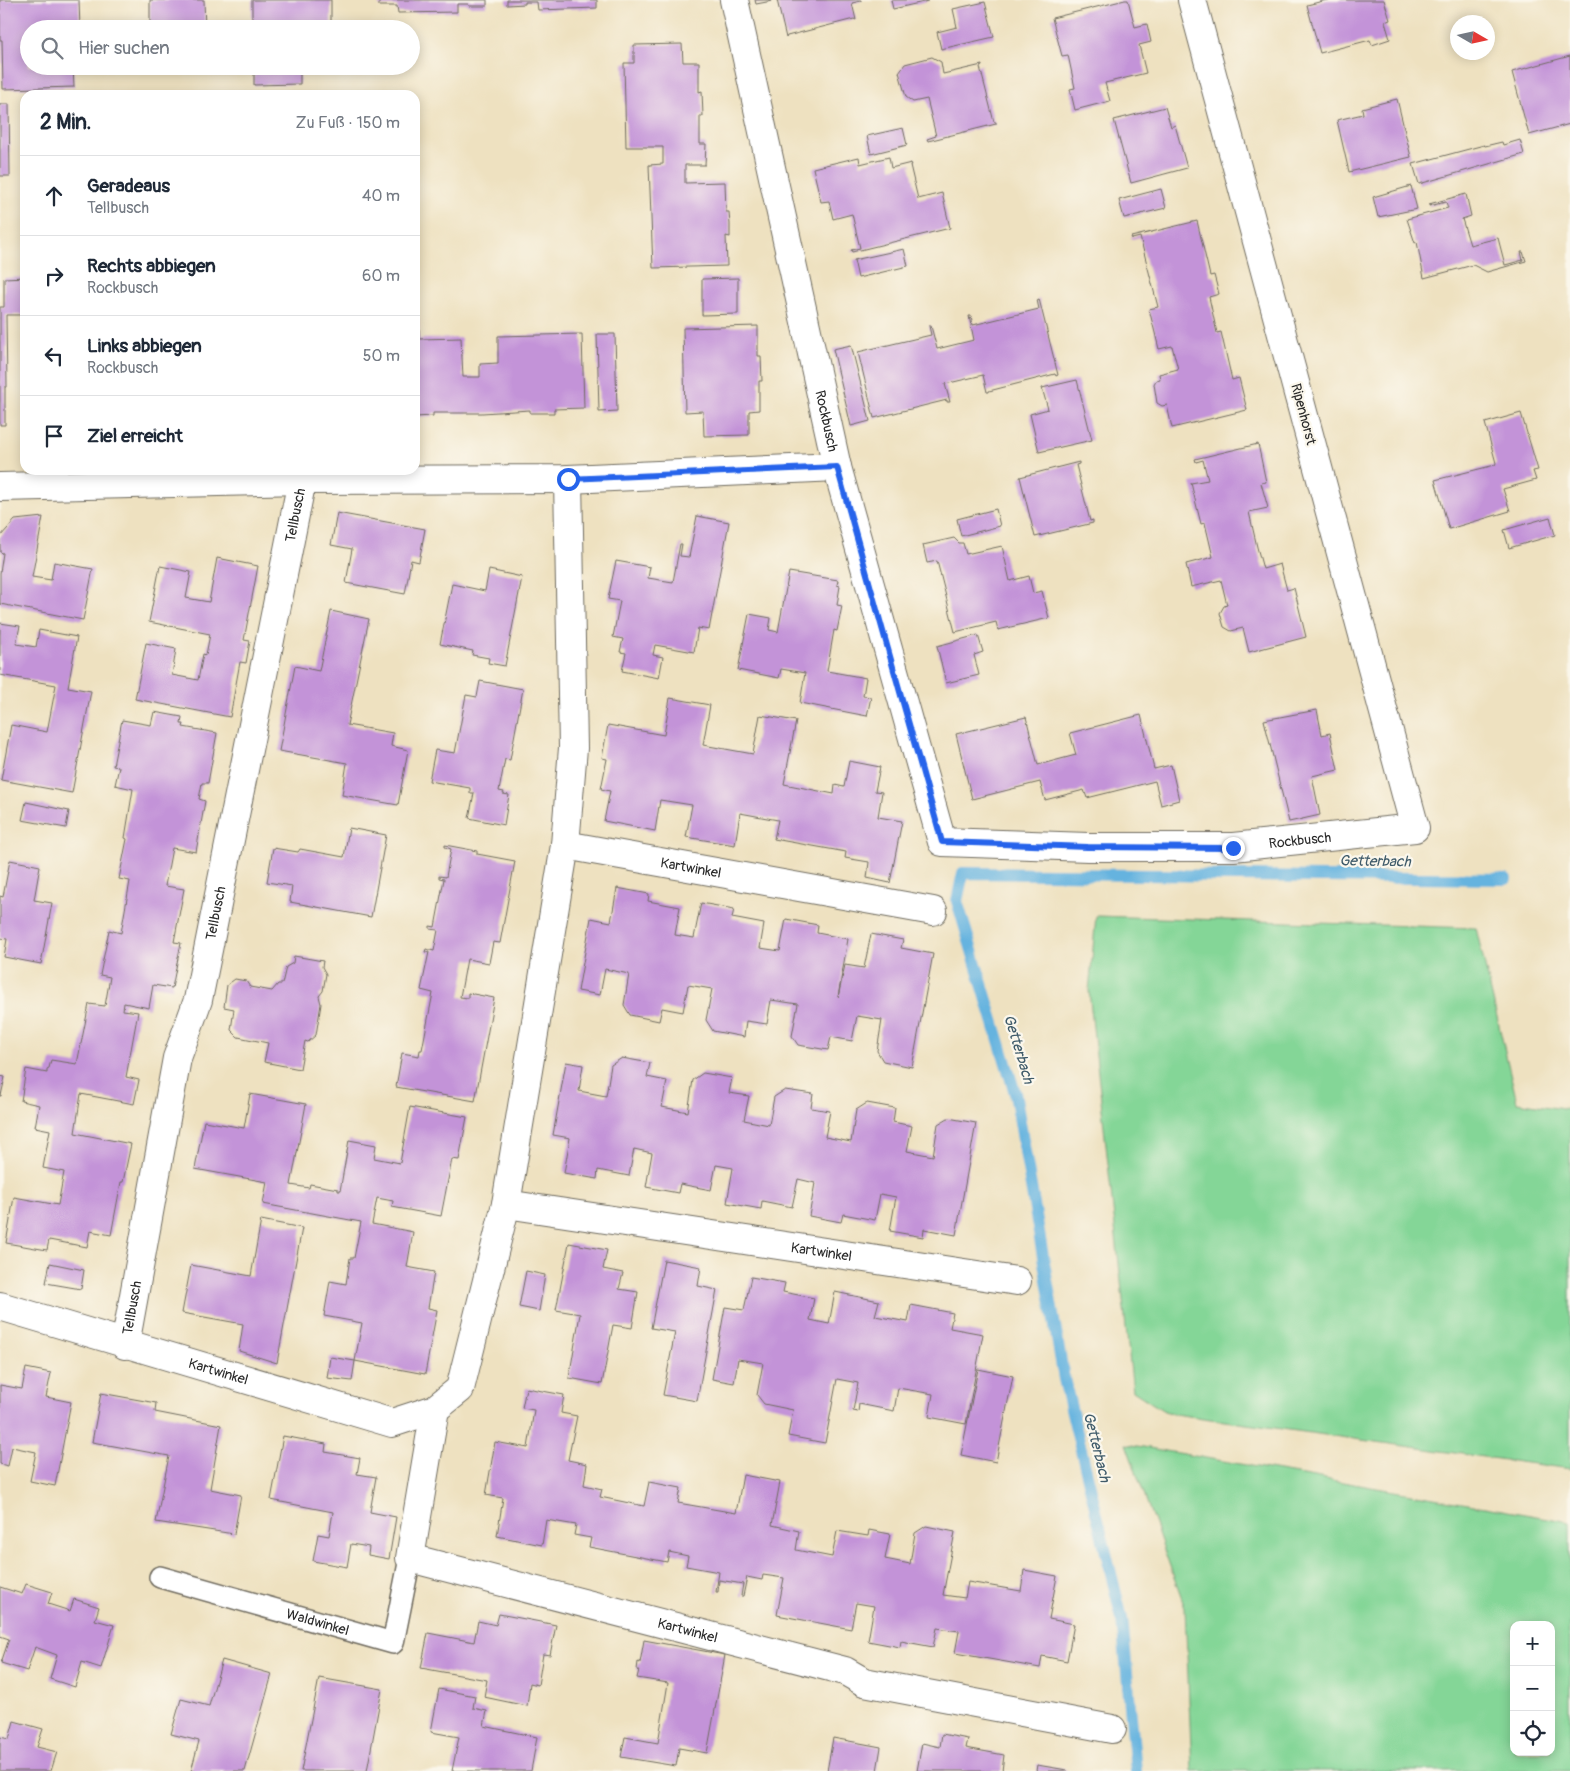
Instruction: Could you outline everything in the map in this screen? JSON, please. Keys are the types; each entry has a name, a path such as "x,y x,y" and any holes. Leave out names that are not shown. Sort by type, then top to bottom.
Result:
{"street":[{"name":"Rockbusch","path":"734,0 837,467 942,842 1088,847 1233,848 1415,828"},
{"name":"Ripenhorst","path":"1192,0 1415,828"},
{"name":"Tellbusch","path":"0,487 302,480 347,475 568,479 837,467"},
{"name":"Kartwinkel","path":"0,1306 125,1345 392,1423 434,1409 460,1389 506,1204 565,846 573,748 568,479"},
{"name":"Tellbusch","path":"125,1345 177,1058 198,1000 302,480"},
{"name":"Kartwinkel","path":"565,846 933,911"},
{"name":"Kartwinkel","path":"506,1204 1017,1280"},
{"path":"410,1558 434,1409"},
{"name":"Kartwinkel","path":"410,1558 845,1671 864,1682 1112,1729"}],"lane":[{"name":"Waldwinkel","path":"160,1577 393,1644 410,1558"}],"green space":[{"path":"1096,916 1476,928 1517,1102 1570,1110 1570,1469 1167,1413 1133,1391 1089,991"},
{"path":"1126,1444 1570,1522 1570,1771 1192,1771 1185,1608"}],"building":[{"path":"0,0 79,0 80,20 20,20 20,75 73,75 74,87 3,89 2,40 0,40"},
{"path":"150,0 204,0 205,20 150,20"},
{"path":"252,0 331,0 331,20 252,20"},
{"path":"379,0 487,0 487,6 457,4 457,12 398,13 397,6 379,6"},
{"path":"507,0 597,0 597,8 538,10 537,2 507,5"},
{"path":"755,0 772,0 772,1 756,4"},
{"path":"777,0 861,1 852,3 856,20 787,36 786,38"},
{"path":"891,0 928,0 928,1 893,9"},
{"path":"1128,0 1135,27 1147,24 1151,42 1139,45 1146,73 1105,83 1110,101 1075,110 1070,89 1075,88 1068,55 1062,56 1052,18"},
{"path":"1327,0 1384,0 1390,20 1385,22 1390,39 1372,45 1370,40 1320,53 1307,5"},
{"path":"985,2 994,37 941,49 937,32 957,27 953,9"},
{"path":"682,44 683,62 699,62 699,92 702,91 703,116 700,116 700,144 706,144 705,165 685,165 685,183 725,182 726,212 729,212 730,224 730,237 726,236 727,266 653,268 649,165 663,164 663,147 626,147 624,63 634,63 634,45"},
{"path":"1570,56 1570,124 1529,135 1512,72"},
{"path":"932,57 941,62 943,74 982,65 980,67 996,124 928,141 927,139 936,136 927,99 913,102 906,97 899,72 905,64"},
{"path":"254,75 300,75 300,84 254,85"},
{"path":"1397,99 1411,157 1349,172 1337,120 1363,114 1362,108"},
{"path":"0,104 9,104 10,176 0,176"},
{"path":"1165,107 1171,127 1175,125 1187,168 1131,183 1114,120"},
{"path":"903,128 907,145 871,154 867,136"},
{"path":"1520,140 1524,154 1419,184 1413,164 1484,145 1502,142 1503,145"},
{"path":"859,157 860,164 889,157 891,168 911,163 918,199 942,193 950,228 852,252 851,250 860,248 852,214 833,219 829,201 821,202 813,168"},
{"path":"1411,186 1417,209 1378,217 1373,197"},
{"path":"1161,189 1166,208 1124,218 1119,200"},
{"path":"1466,194 1471,216 1462,219 1470,245 1498,238 1505,265 1523,260 1521,252 1523,252 1526,261 1487,272 1473,265 1424,278 1417,242 1415,243 1407,219 1448,208 1446,202 1429,206 1429,204"},
{"path":"1197,221 1210,276 1214,275 1219,294 1209,297 1217,333 1221,332 1232,380 1239,378 1247,410 1172,428 1167,405 1162,406 1157,403 1154,384 1156,380 1160,379 1159,374 1178,369 1172,346 1159,349 1149,309 1158,307 1140,237 1132,239 1131,237"},
{"path":"904,249 908,266 858,278 854,260"},
{"path":"20,277 20,315 6,315 7,387 5,387 5,425 0,425 0,307 4,307 4,278"},
{"path":"738,278 738,314 702,315 702,279"},
{"path":"1039,299 1058,375 1056,376 1055,374 987,392 983,375 945,384 950,402 947,402 947,400 874,418 858,352 931,335 929,326 931,326 937,349 974,340 969,316 971,316 973,325 1039,309 1037,300"},
{"path":"758,326 758,356 761,356 762,381 759,381 759,410 749,411 749,435 704,436 703,411 685,412 683,328"},
{"path":"582,334 584,408 554,409 554,413 530,413 530,410 482,413 433,413 433,416 420,417 420,339 461,338 463,377 480,377 480,364 498,363 498,336"},
{"path":"597,334 615,334 617,411 599,412"},
{"path":"851,345 870,421 851,426 833,349"},
{"path":"1077,380 1092,440 1039,452 1030,414 1048,409 1042,388"},
{"path":"1521,413 1538,470 1533,471 1536,480 1503,489 1510,511 1449,529 1435,480 1495,465 1485,423"},
{"path":"1258,444 1266,482 1261,483 1268,508 1249,512 1257,547 1263,569 1280,564 1287,590 1294,588 1306,637 1249,652 1243,628 1231,631 1224,627 1220,613 1224,606 1227,605 1221,580 1191,587 1186,564 1213,557 1205,523 1201,524 1191,483 1208,480 1203,460 1196,462 1195,459"},
{"path":"1079,462 1076,465 1090,521 1093,520 1093,523 1035,537 1020,477"},
{"path":"996,509 1000,526 961,536 957,519"},
{"path":"337,513 425,529 419,562 411,560 405,594 346,583 352,549 331,545"},
{"path":"697,516 729,522 709,630 698,628 694,652 655,645 653,655 663,657 659,678 622,671 626,653 620,652 623,639 613,637 620,601 608,599 616,561 650,567 648,578 673,582 680,544 682,544 680,556 689,557"},
{"path":"43,517 32,577 51,580 54,562 93,569 83,620 0,604 0,573 3,553 0,552 0,537 15,520"},
{"path":"1550,517 1555,535 1509,548 1504,530"},
{"path":"954,538 959,543 963,543 966,554 1002,546 1010,581 1029,576 1033,593 1042,591 1049,618 998,630 996,622 955,632 937,561 927,563 923,545"},
{"path":"217,558 258,566 244,640 250,641 246,663 240,662 230,717 135,699 146,643 176,649 172,675 198,680 203,654 206,655 210,634 149,622 160,566 191,572 186,598 209,602"},
{"path":"489,570 522,577 505,666 488,663 489,658 472,655 473,651 440,644 452,584 485,591"},
{"path":"789,572 838,580 837,585 840,586 837,605 842,606 837,631 834,630 827,671 866,678 863,696 871,697 867,716 800,703 805,673 781,669 779,678 738,670 749,614 771,618 769,630 778,632"},
{"path":"331,611 369,619 347,725 393,733 391,746 408,750 398,805 342,795 347,763 279,751 295,666 319,671"},
{"path":"0,623 20,626 16,644 36,647 39,630 77,637 68,687 91,691 72,793 1,780 11,725 47,732 56,685 0,675"},
{"path":"978,635 983,652 974,655 979,675 946,683 937,646"},
{"path":"480,681 523,689 510,760 505,759 499,791 509,795 504,825 469,818 474,793 470,793 470,788 429,781 435,750 455,753 466,695 477,697"},
{"path":"670,698 710,705 703,745 753,754 760,715 796,721 784,784 834,794 835,785 844,787 849,761 880,767 875,791 882,792 878,817 902,821 890,883 867,878 869,862 845,858 846,852 774,839 778,820 740,813 735,845 686,837 692,805 660,800 655,831 604,821 610,791 601,789 607,759 602,758 608,725 664,735"},
{"path":"1317,710 1322,735 1330,733 1338,770 1312,776 1320,815 1289,822 1264,720"},
{"path":"154,712 182,717 181,724 184,724 183,727 217,733 208,783 202,783 199,799 205,801 196,852 172,848 165,886 184,889 174,942 181,943 172,988 153,985 149,1008 124,1003 123,1010 138,1012 126,1077 139,1080 134,1104 81,1094 75,1133 131,1144 123,1182 121,1182 111,1235 90,1231 87,1247 49,1240 47,1250 6,1243 14,1197 58,1205 64,1172 43,1168 50,1130 35,1127 39,1105 21,1101 26,1069 47,1073 51,1060 77,1064 89,1004 105,1006 110,977 100,975 109,930 121,933 130,881 119,879 127,839 125,838 133,789 115,785 119,767 113,766 122,720 151,725"},
{"path":"1141,715 1154,769 1171,765 1179,800 1161,805 1155,781 1087,798 1084,790 1045,800 1040,782 972,799 956,734 1026,717 1038,765 1076,755 1070,733"},
{"path":"26,802 69,811 66,828 22,820"},
{"path":"349,828 386,835 371,917 290,902 292,886 267,882 273,848 298,852 300,849 344,857"},
{"path":"445,845 477,851 477,854 515,861 500,943 493,942 489,963 467,959 460,997 468,998 468,993 494,998 475,1101 396,1087 402,1053 419,1056 420,1050 422,1050 433,993 421,990 429,952 425,952 426,949 434,951 438,930 430,929 430,926 435,927 444,879 439,878 439,876 446,877 451,849 445,847"},
{"path":"10,860 40,866 34,900 52,903 41,964 4,957 7,939 0,938 0,896 3,897"},
{"path":"617,888 649,894 648,901 680,907 675,935 694,938 701,903 734,909 732,918 764,924 760,948 780,951 786,919 818,925 817,933 848,939 838,997 845,965 864,968 871,934 903,940 901,948 933,954 912,1067 883,1061 877,1051 882,1020 857,1016 852,1041 831,1037 828,1050 798,1045 792,1036 798,1004 771,1000 767,1024 746,1021 744,1037 713,1031 706,1020 712,989 688,985 683,1012 662,1008 659,1021 630,1015 624,1005 629,974 605,969 600,995 578,991 591,918 611,922"},
{"path":"294,956 323,961 322,967 326,974 323,991 319,996 321,1004 316,1035 308,1042 305,1041 300,1069 264,1062 268,1043 238,1037 231,1030 234,1009 224,1007 227,985 235,979 246,981 250,987 272,991 278,984 282,984 286,967 293,963"},
{"path":"622,1058 650,1063 647,1077 667,1081 662,1107 688,1112 693,1080 703,1073 732,1078 729,1093 749,1096 744,1120 769,1125 774,1097 785,1090 813,1094 811,1108 830,1111 825,1137 851,1142 856,1110 867,1103 895,1108 893,1122 912,1126 907,1151 933,1156 938,1124 948,1118 976,1123 956,1235 924,1229 923,1237 890,1231 896,1197 880,1194 875,1220 843,1214 841,1222 809,1216 815,1183 798,1179 792,1207 762,1201 761,1209 727,1203 733,1168 716,1165 711,1190 680,1184 678,1193 646,1187 652,1153 634,1149 629,1176 598,1170 597,1179 564,1173 570,1138 553,1135 566,1062 583,1065 579,1091 606,1096 611,1065"},
{"path":"0,1076 5,1077 1,1096 0,1096"},
{"path":"250,1094 306,1104 291,1185 309,1188 310,1184 340,1191 349,1140 376,1145 374,1158 400,1163 410,1107 467,1117 459,1160 452,1159 441,1216 392,1207 393,1201 377,1198 372,1224 413,1232 407,1267 434,1272 428,1308 437,1310 425,1374 355,1361 362,1323 324,1316 330,1281 346,1284 350,1258 354,1258 361,1222 263,1204 267,1182 195,1169 204,1121 244,1128"},
{"path":"261,1220 302,1228 277,1363 239,1351 243,1324 182,1313 191,1265 251,1276"},
{"path":"569,1243 607,1250 603,1269 623,1273 619,1289 638,1292 632,1328 613,1325 602,1384 569,1378 580,1314 556,1310"},
{"path":"664,1260 701,1267 698,1286 717,1290 697,1401 663,1395 675,1332 651,1328"},
{"path":"50,1263 84,1270 81,1289 46,1283"},
{"path":"526,1271 545,1275 539,1311 519,1307"},
{"path":"751,1277 785,1283 783,1292 814,1298 810,1320 829,1324 835,1292 879,1301 875,1316 908,1322 911,1305 953,1313 950,1328 983,1334 966,1424 929,1417 933,1394 898,1388 894,1411 859,1404 858,1412 853,1411 858,1383 837,1379 825,1443 788,1436 793,1410 764,1404 757,1395 763,1363 738,1359 734,1383 712,1379 725,1307 744,1310"},
{"path":"330,1357 355,1361 352,1381 327,1378"},
{"path":"26,1368 51,1373 46,1397 71,1402 55,1486 30,1481 36,1452 12,1447 8,1466 0,1464 0,1385 22,1389"},
{"path":"978,1369 1013,1376 996,1462 961,1455"},
{"path":"526,1388 564,1395 561,1413 577,1416 568,1460 587,1464 584,1485 602,1489 600,1497 644,1506 649,1482 681,1488 678,1503 736,1513 743,1475 780,1482 772,1525 799,1531 796,1550 832,1557 837,1531 868,1536 869,1530 890,1534 885,1559 910,1564 915,1533 926,1526 955,1532 943,1595 965,1598 968,1582 1021,1591 1024,1570 1057,1576 1049,1619 1074,1624 1067,1661 1042,1656 1040,1668 955,1653 959,1631 937,1628 933,1647 901,1641 900,1647 868,1641 874,1606 856,1603 851,1629 777,1615 784,1578 763,1575 762,1580 747,1577 743,1596 741,1596 743,1584 719,1580 718,1592 716,1592 719,1572 686,1566 688,1556 669,1552 667,1562 589,1547 591,1538 574,1535 576,1525 546,1520 542,1545 497,1536 503,1498 486,1495 495,1442 528,1448 534,1410 522,1408"},
{"path":"101,1393 156,1403 155,1412 221,1425 210,1489 241,1495 234,1534 156,1522 169,1456 92,1442"},
{"path":"283,1436 326,1444 325,1452 360,1458 357,1474 376,1477 370,1512 396,1517 389,1559 368,1555 369,1547 351,1544 347,1567 313,1561 318,1534 329,1536 333,1512 271,1500"},
{"path":"26,1584 52,1592 48,1604 70,1611 74,1599 99,1607 95,1620 114,1625 101,1668 82,1662 75,1687 50,1679 57,1655 35,1647 27,1671 1,1663 9,1639 0,1636 0,1587 22,1594"},
{"path":"499,1614 556,1625 550,1655 543,1654 538,1685 530,1683 527,1706 484,1697 487,1680 421,1668 428,1633 474,1642 478,1621 496,1625"},
{"path":"644,1640 725,1655 707,1753 679,1748 676,1766 621,1757 625,1737 658,1743 668,1683 637,1678 638,1662 640,1663"},
{"path":"222,1660 272,1674 245,1771 191,1771 199,1741 171,1734 181,1699 209,1706"},
{"path":"319,1678 382,1689 367,1771 301,1771"},
{"path":"439,1689 475,1696 473,1708 487,1711 484,1726 537,1737 531,1771 452,1771 459,1737 431,1732"},
{"path":"14,1721 43,1729 37,1747 57,1752 51,1771 0,1771 0,1737 9,1739"},
{"path":"942,1734 968,1739 966,1748 1004,1755 1002,1771 917,1771 922,1743 940,1747"},
{"path":"833,1738 881,1747 877,1771 827,1771"},
{"path":"1037,1765 1067,1770 1067,1771 1036,1771"}],"waterway":[{"name":"Getterbach","path":"1136,1771 1122,1619 1064,1379 1015,1093 957,901 963,873 1506,879"}],"route":[{"path":"568,479 837,467 942,842 1088,847 1233,848"}]}
